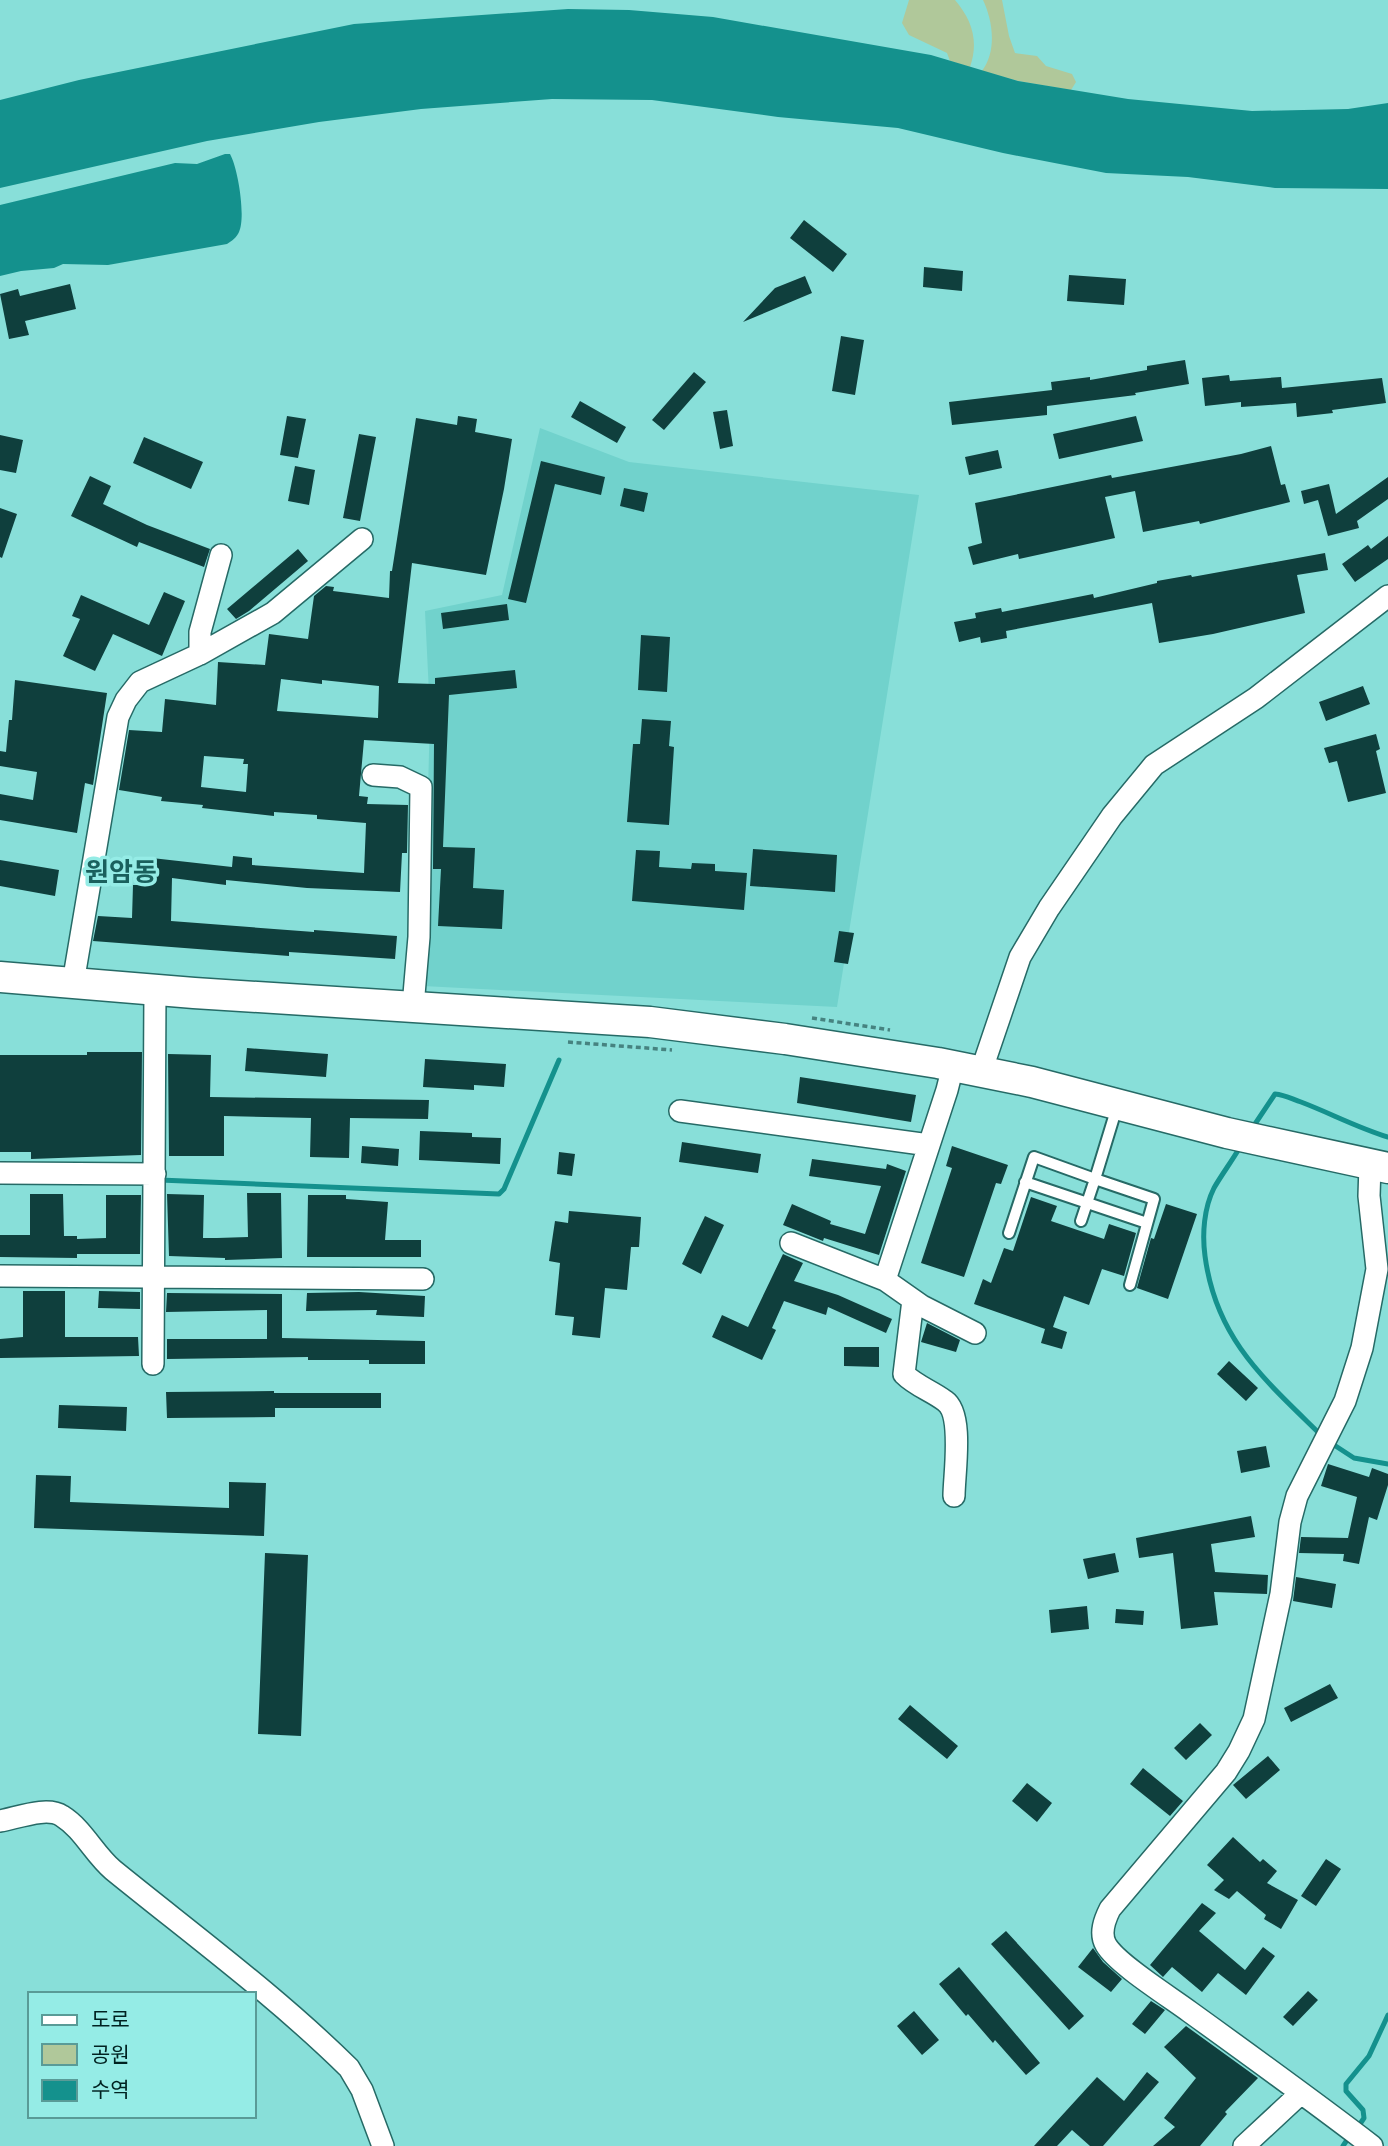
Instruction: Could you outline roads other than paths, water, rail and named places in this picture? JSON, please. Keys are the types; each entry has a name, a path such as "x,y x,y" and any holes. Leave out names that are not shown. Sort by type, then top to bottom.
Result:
{"main road":[{"path":"0,978 650,1022 865,1051 967,1069 1227,1133 1379,1166"}],"street":[{"path":"73,983 118,717 126,700 139,681 200,654 273,613 362,539"},
{"path":"200,654 200,632 221,555"},
{"path":"885,1279 929,1144 1020,957 1049,908 1112,816 1154,765 1256,698 1388,596"},
{"path":"373,775 400,777 421,787 419,937 413,1006"},
{"path":"153,1364 155,990"},
{"path":"680,1111 929,1144"},
{"path":"1372,2146 1143,1978 1105,1945 1102,1935 1104,1921 1110,1909 1226,1772 1254,1719 1281,1594 1290,1522 1297,1496 1345,1401 1362,1348 1377,1269 1368,1196 1379,1166"},
{"path":"0,1173 155,1174"},
{"path":"791,1243 885,1279 913,1300 975,1333"},
{"path":"0,1276 423,1279"},
{"path":"913,1300 904,1374 917,1385 946,1401 953,1409 956,1453 954,1496"},
{"path":"0,1821 46,1812 61,1814 100,1859 228,1961 349,2068 362,2090 383,2146"},
{"path":"1244,2146 1301,2093"}],"lane":[{"path":"1082,1221 1117,1104"},
{"path":"1009,1233 1034,1157 1154,1199 1130,1286"},
{"path":"1025,1182 1147,1223"}],"water":[{"path":"568,9 629,10 713,17 931,55 1018,81 1128,99 1252,111 1348,109 1388,103 1388,189 1275,188 1188,177 1106,173 1003,153 898,128 778,117 652,100 552,99 421,109 319,122 207,141 0,188 0,100 79,80 354,24"},
{"path":"230,154 236,170 242,215 238,234 227,244 108,265 63,264 54,268 0,276 0,205 175,163 197,164"}],"waterway":[{"path":"160,1180 499,1194 504,1189 559,1060"},
{"path":"1251,1130 1275,1094 1388,1137"},
{"path":"1240,1147 1214,1188 1206,1213 1204,1248 1211,1285 1220,1311 1246,1356 1280,1395 1321,1435"},
{"path":"1331,1443 1354,1458 1388,1464"},
{"path":"1356,2130 1364,2118 1363,2110 1346,2091 1346,2084 1369,2056 1388,2015"},
{"path":"1343,2146 1349,2137"}],"district":[{"name":"원암동","path":"121,871"}]}
